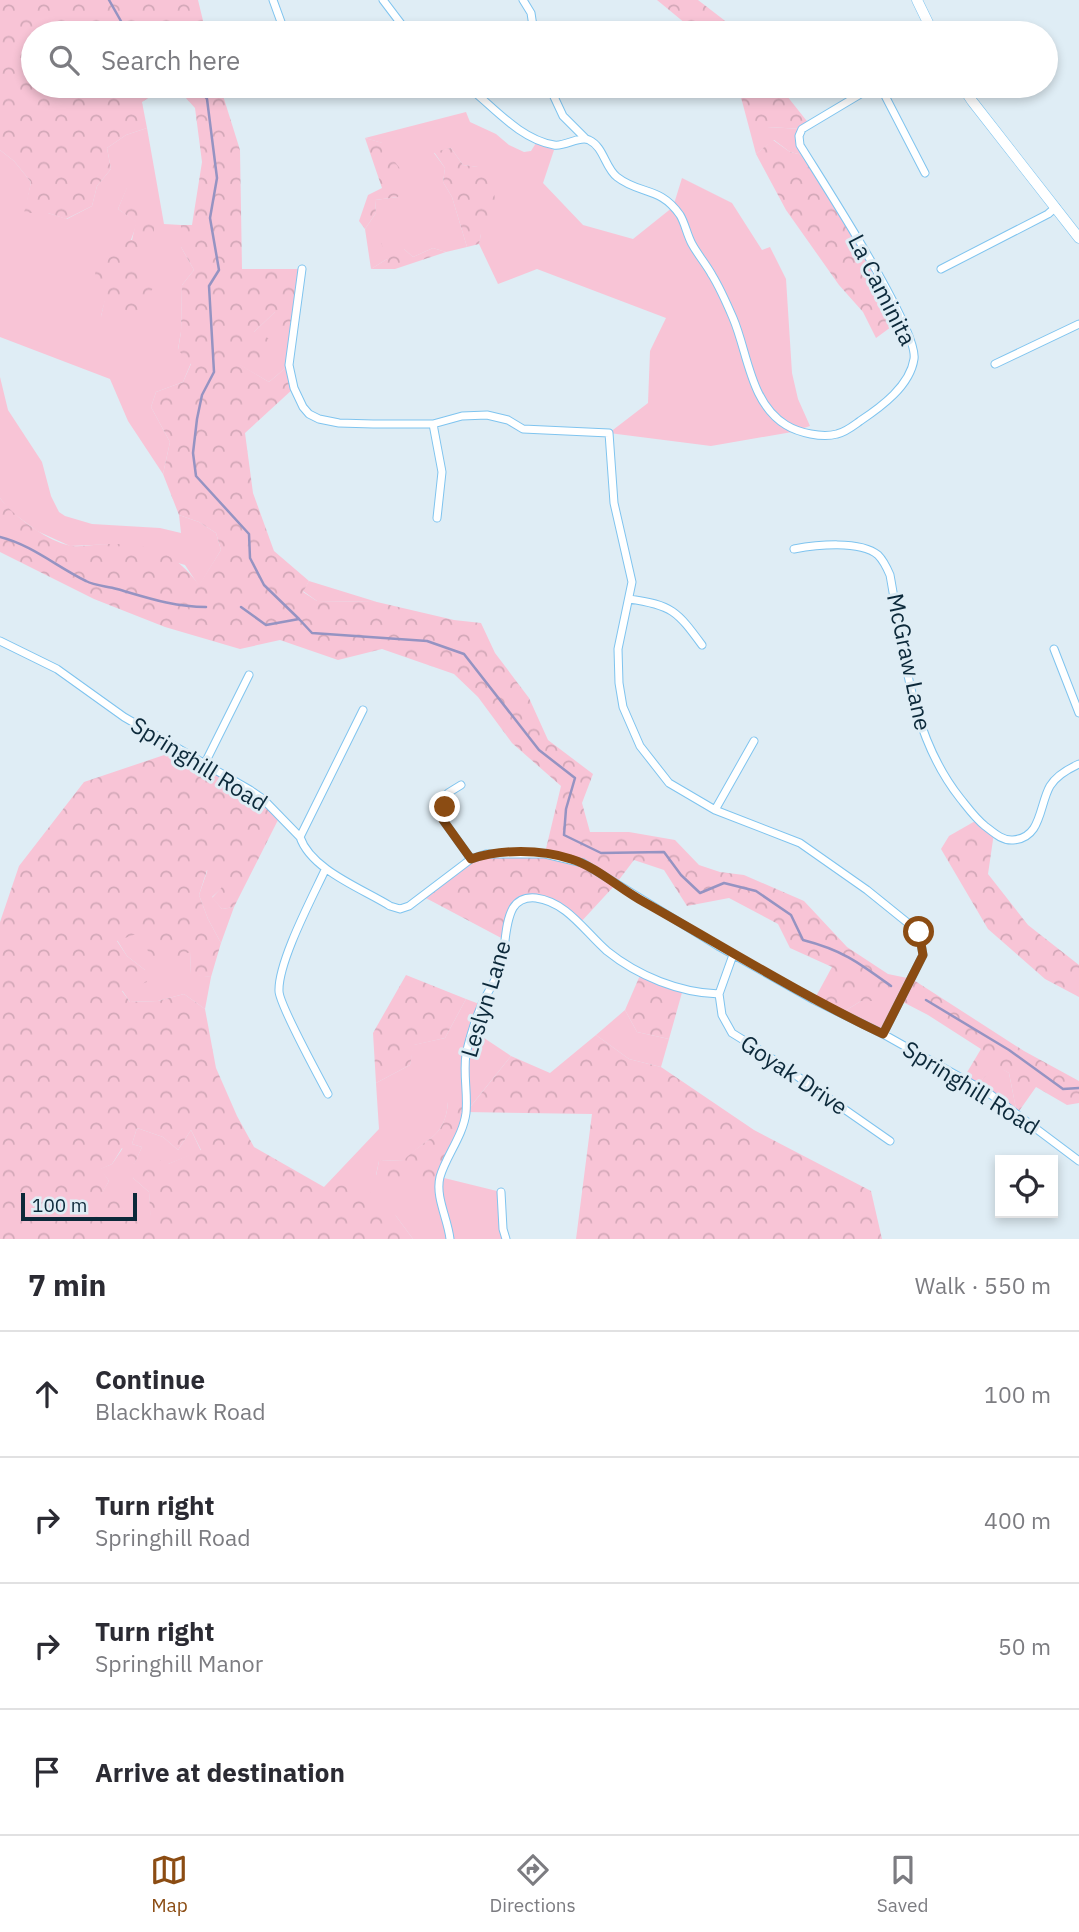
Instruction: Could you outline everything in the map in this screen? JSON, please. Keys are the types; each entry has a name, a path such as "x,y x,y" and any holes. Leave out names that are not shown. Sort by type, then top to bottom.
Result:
{"main road":[{"path":"917,0 927,21"},
{"path":"970,98 1079,238"}],"street":[{"path":"274,0 281,21"},
{"path":"523,0 531,13 532,21"},
{"path":"384,2 399,21"},
{"path":"481,98 514,126 536,139 555,146 584,138 563,116 555,98"},
{"name":"La Caminita","path":"584,138 591,140 600,149 617,177 634,186 656,192 681,216 690,240 713,276 732,315 755,387 766,407 786,425 812,434 836,435 884,405 912,368 915,356 909,332 887,290 800,145 799,136 802,129 854,98"},
{"path":"886,98 925,173"},
{"path":"941,269 1048,214 1056,207"},
{"path":"302,269 289,365 294,388 309,414 339,423 433,424 462,416 487,415 508,420 523,429 608,433 614,503 631,574 629,599 618,649 619,683 623,708 640,746 669,783 715,810 800,843 867,890 919,932 923,955 883,1034"},
{"path":"995,364 1079,324"},
{"path":"433,424 442,472 437,518"},
{"name":"McGraw Lane","path":"794,549 817,544 857,547 876,554 883,561 890,575 912,696 928,744 948,783 977,820 999,837 1011,841 1024,837 1034,829 1048,788 1056,778 1079,764"},
{"path":"629,599 660,603 682,618 702,645"},
{"name":"Springhill Road","path":"0,641 57,669 124,717 263,799 300,837 325,870 390,906 400,909 410,906 471,859 486,854 545,853 583,863 733,955 990,1094 1079,1161"},
{"path":"1054,649 1079,713"},
{"path":"205,765 249,674"},
{"path":"300,837 363,710"},
{"path":"715,810 754,741"},
{"path":"461,785 448,793 443,820 471,859"},
{"path":"325,870 302,920 283,971 278,993 328,1094"},
{"name":"Leslyn Lane","path":"450,1239 449,1225 441,1203 440,1177 462,1128 466,1112 465,1067 472,1030 500,968 512,909 519,901 539,899 569,913 607,950 641,973 683,989 702,994 719,994"},
{"path":"719,994 733,955"},
{"name":"Goyak Drive","path":"719,994 722,1014 732,1033 758,1048 890,1141"},
{"path":"500,1192 506,1239"}],"green space":[{"path":"0,0 198,0 203,21 21,21 21,98 148,98 142,102 147,128 126,135 107,148 111,169 97,186 92,206 66,219 48,213 24,213 31,182 14,161 0,150"},
{"path":"657,0 698,0 725,21 682,21"},
{"path":"186,98 224,98 240,150 242,269 302,269 295,322 276,330 275,312 254,332 275,341 271,360 239,364 269,382 289,365 294,388 245,433 253,493 274,551 309,581 303,592 317,601 377,602 454,620 481,623 495,653 529,698 548,740 593,774 582,803 590,832 629,832 675,840 699,865 720,872 744,875 804,901 847,947 888,974 912,979 1024,1051 1079,1081 1079,1103 1067,1105 1036,1087 1017,1114 1009,1073 996,1066 975,1086 963,1079 981,1049 901,1001 861,1001 840,1014 814,1000 832,967 790,948 778,924 729,898 687,906 664,870 634,860 580,923 555,905 528,898 512,909 505,940 422,896 451,874 486,854 545,853 561,786 512,743 478,697 454,674 382,649 338,660 280,640 240,649 165,627 94,599 0,552 0,498 23,520 53,540 72,546 125,544 150,548 181,565 199,585 221,550 216,533 199,522 179,515 163,474 170,442 151,407 156,392 183,382 191,364 178,350 182,285 194,270 181,247 181,225 192,225 202,162 195,108"},
{"path":"741,98 789,98 810,125 802,129 768,127 767,135 751,135"},
{"path":"466,112 470,122 496,134 509,145 524,152 531,151 536,143 554,150 543,183 583,225 633,239 673,207 682,178 732,203 762,250 770,247 786,279 792,373 798,399 810,426 792,432 711,446 609,433 648,403 650,351 666,318 537,269 498,284 479,244 481,234 478,167 463,165 451,148 434,153 445,168 443,182 452,197 467,247 446,252 433,248 413,257 404,249 404,235 387,259 371,269 365,229 376,213 375,200 398,197 382,157 382,143 365,138"},
{"path":"767,127 802,129 799,136 807,156 790,152 774,140 756,154 751,135 767,135"},
{"path":"147,128 164,224 181,225 181,247 194,270 182,285 178,349 191,363 183,382 156,392 151,407 170,442 163,474 128,421 110,379 0,337 0,150 14,161 31,182 25,213 48,213 67,219 92,206 97,186 111,169 107,148 126,135","holes":["127,188 154,251 133,251 101,317 108,292 137,222 118,209"]},
{"path":"365,138 383,143 382,157 395,162 405,175 398,197 375,200 376,213 365,229 359,221 368,195 382,188"},
{"path":"773,140 790,152 807,156 902,319 876,338 863,312 839,285 786,210 756,154"},
{"path":"451,148 463,165 479,167 490,181 495,197 491,232 481,234 479,244 467,247 452,197 443,182 445,168 434,152"},
{"path":"127,187 154,213 154,252 133,251 153,288 136,316 122,308 101,317 105,298 95,278 96,253 115,239 132,240 136,222 118,209"},
{"path":"404,234 404,249 413,257 433,248 446,252 395,269 371,269 387,259 381,242"},
{"path":"276,311 295,322 289,365 269,382 238,364 254,332"},
{"path":"0,377 8,410 42,462 51,496 59,512 92,524 160,528 181,533 179,515 199,522 216,533 221,550 199,586 185,565 114,544 70,546 37,531 9,510 0,498"},
{"path":"309,581 377,602 317,601 303,591"},
{"path":"182,749 250,790 280,816 234,907 222,909 212,898 222,887 207,870 199,895 221,943 211,977 191,975 190,952 176,958 153,958 136,934 117,941 127,956 145,970 147,982 122,991 130,1002 158,1001 184,994 205,1009 216,1068 254,1147 324,1187 355,1184 368,1190 396,1216 413,1239 0,1239 0,922 19,866 84,782","holes":["137,1128 163,1137 178,1150 191,1130 201,1150 168,1164 150,1156 133,1178 149,1192 151,1227 138,1209 124,1209 115,1191 101,1195 109,1181 101,1169 112,1164 122,1148 134,1165 142,1147 132,1144"]},
{"path":"977,820 994,833 988,874 1028,925 1079,965 1079,997 1045,979 988,929 941,849 949,836"},
{"path":"208,869 223,887 212,897 222,909 234,907 221,943 199,895"},
{"path":"136,933 190,951 191,974 211,977 205,1009 184,994 158,1001 130,1002 122,990 145,970 127,956 117,940"},
{"path":"641,973 683,989 669,1039 637,1032 625,1010"},
{"path":"406,975 466,999 445,1038 414,1045 410,1065 376,1083 373,1033"},
{"path":"466,999 482,1005 472,1030 511,1056 466,1112 448,1102 439,1131 405,1160 379,1161 376,1175 413,1184 440,1177 501,1192 506,1239 413,1239 396,1216 324,1187 379,1129 376,1083 410,1065 413,1045 445,1038"},
{"path":"861,1001 901,1001 883,1034 840,1014"},
{"path":"625,1010 637,1032 669,1039 661,1067 629,1059 596,1035"},
{"path":"596,1035 629,1059 661,1067 754,1130 871,1191 882,1239 576,1239 592,1114 466,1112 439,1191 376,1176 379,1161 404,1160 439,1131 448,1102 465,1091 467,1111 511,1056 550,1073"},
{"path":"996,1065 1009,1073 1017,1114 975,1086"},
{"path":"137,1128 163,1137 178,1150 191,1130 201,1151 133,1178 149,1192 152,1229 100,1196 109,1181 100,1169 112,1164 123,1148 134,1164 142,1147 132,1144"}],"waterway":[{"path":"109,0 121,21"},
{"path":"206,98 217,178 210,218 219,270 209,286 214,372 202,395 197,419 193,453 196,476 249,534 250,558 264,585 299,619"},
{"path":"0,537 23,545 93,584 172,604 206,607"},
{"path":"241,607 266,625 299,619 312,633 427,641 464,654 539,750 575,778 566,809 564,835 601,853 664,852 681,875 700,893 724,883 756,891 791,915 803,940 849,958 891,986"},
{"path":"926,1000 1009,1050 1063,1089 1079,1088"}],"route":[{"path":"445,807 443,820 471,859 486,854 545,853 583,863 718,946 840,1014 883,1034 923,955 919,932"}]}
